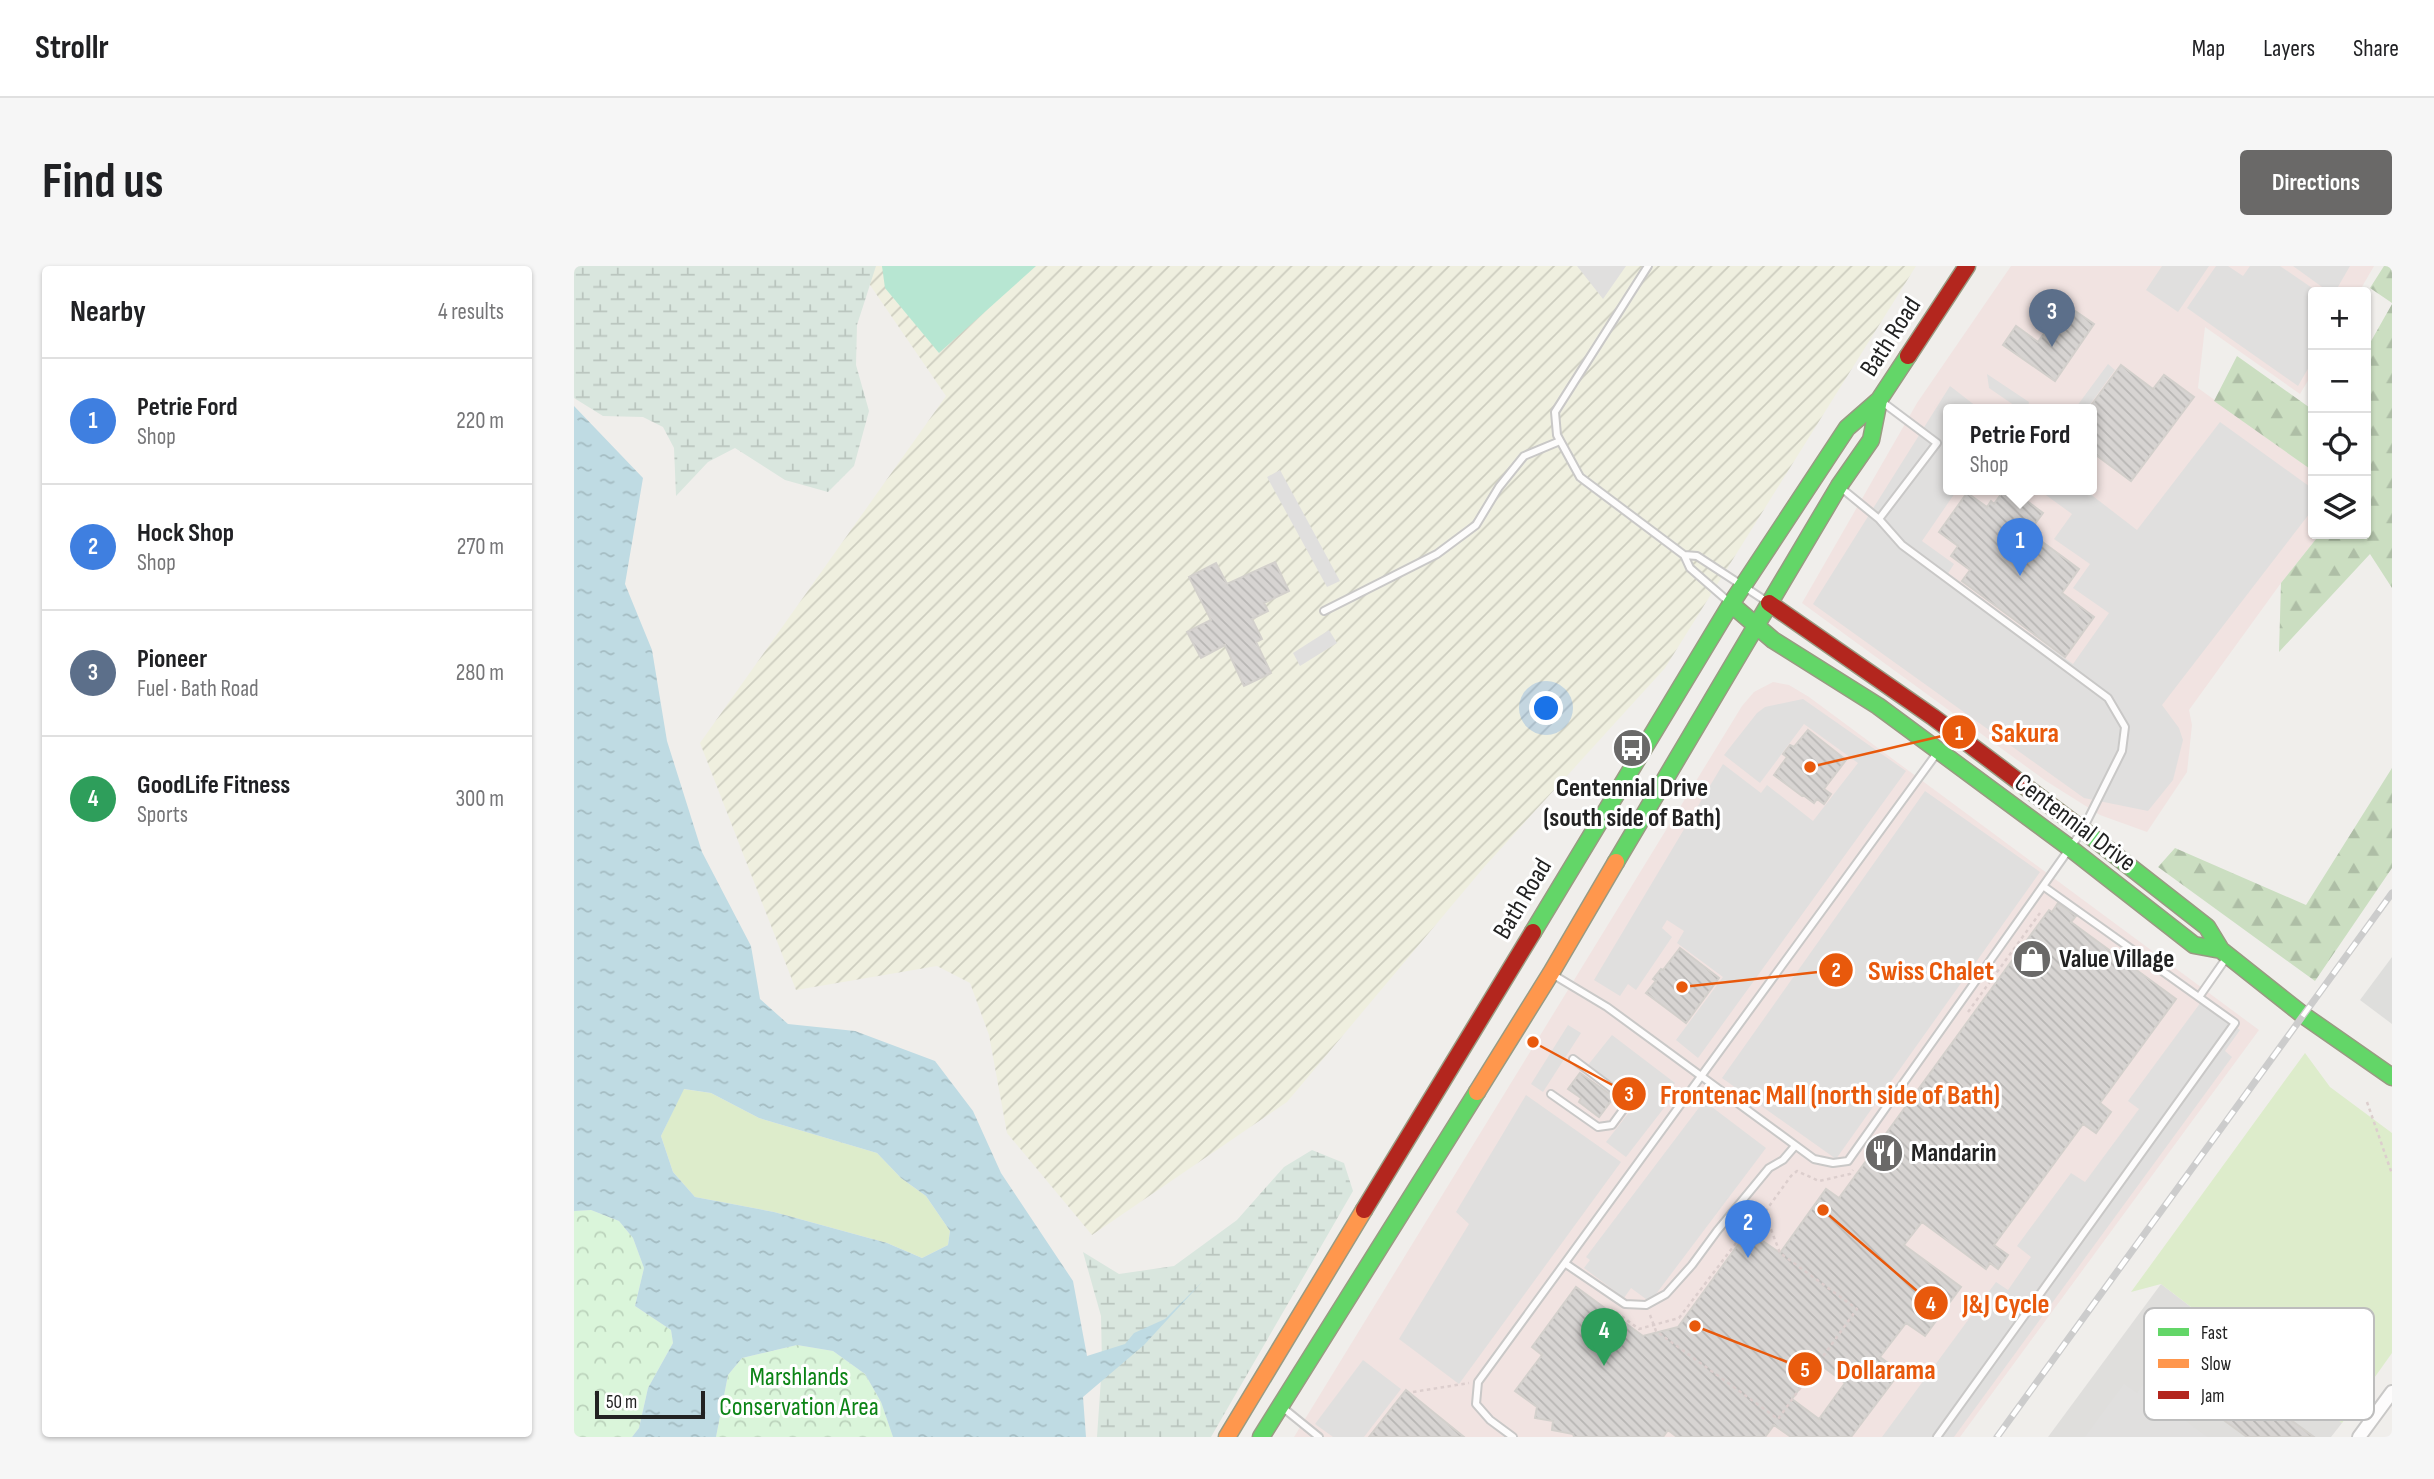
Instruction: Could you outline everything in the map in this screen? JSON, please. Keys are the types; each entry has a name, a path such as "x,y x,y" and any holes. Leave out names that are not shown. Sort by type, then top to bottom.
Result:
{"main road":[{"name":"Bath Road","path":"1227,1437 1742,585 1847,428 1879,400 1967,266"},
{"name":"Bath Road","path":"1261,1437 1551,973 1839,486 1871,440 1879,400"},
{"name":"Centennial Drive","path":"1769,603 1933,716 2207,927 2225,953 2303,1015 2392,1077"},
{"name":"Centennial Drive","path":"1731,604 1755,626 1878,706 2070,848 2194,945 2225,953"}],"street":[{"path":"2374,1417 2392,1392"},
{"path":"2359,1437 2371,1420"}],"lane":[{"path":"1648,266 1555,412 1560,441 1580,477 1684,555 1690,568 1731,604"},
{"path":"1879,400 1937,443 1879,519"},
{"path":"1324,611 1437,554 1476,525 1499,488 1524,456 1560,441"},
{"path":"1551,973 1608,1007 1795,1146 1824,1163 1848,1161 2082,831 2122,751 2125,727 2108,698 1902,545 1879,519 1839,486"},
{"path":"1684,555 1698,556 1769,603"},
{"path":"1513,1437 1490,1420 1476,1404 1478,1382 1938,752"},
{"path":"1937,1437 2235,1023 2043,886"},
{"path":"2199,997 2225,953"},
{"path":"1551,1094 1598,1127 1612,1125 1623,1110 1621,1096 1573,1059"},
{"path":"1566,1264 1625,1304 1646,1305 1666,1294 1769,1168 1783,1160 1795,1146"},
{"path":"1280,1406 1319,1437"}],"path":[{"path":"2367,1102 2392,1174"},
{"path":"1646,1305 1656,1331 1778,1419 1857,1309 1780,1253 1769,1224 1742,1201"},
{"path":"1413,1392 1478,1382"}],"shaded area":[{"path":"1577,266 1626,266 1603,299"},
{"path":"2011,266 2374,266 2362,287 2308,287 2308,380 2300,394 2205,327 2198,388 2308,467 2308,539 2316,539 2189,710 2192,725 2187,772 2147,832 2100,815 2046,781 1802,603 1917,403"},
{"path":"2162,266 2209,266 2178,312 2146,290"},
{"path":"2216,266 2228,266 2243,276 2250,266 2280,266 2311,287 2308,287 2308,369 2298,386 2187,308"},
{"path":"2293,266 2350,266 2338,287 2322,287"},
{"path":"2108,364 2115,370 2090,404 2078,404"},
{"path":"1987,374 2029,404 2012,404 1989,388"},
{"path":"1950,386 1973,404 1943,404 1943,495 1954,495 1922,541 1954,564 1947,575 2073,664 2109,613 2073,588 2090,564 2054,539 2072,514 2046,495 2092,495 2137,530 2220,422 2308,485 2308,515 2162,705 2179,728 2183,740 2173,780 2148,811 2084,798 1813,604"},
{"path":"1280,470 1340,581 1327,587 1267,477"},
{"path":"1329,630 1337,643 1300,666 1293,653"},
{"path":"1773,682 1789,685 1809,697 2259,1030 1960,1437 1294,1437 1742,706 1754,692"},
{"path":"1803,699 1906,771 1698,1058 1676,1040 1723,977 1677,943 1684,931 1667,920 1662,928 1672,937 1636,990 1628,984 1620,996 1594,980 1723,764 1761,793 1767,785 1813,821 1858,763 1804,724 1760,783 1724,755 1757,713 1765,707"},
{"path":"1925,791 2040,872 1836,1159 1722,1078"},
{"path":"2392,957 2392,1024 2360,1000"},
{"path":"2201,1002 2240,1030 2225,1051 2232,1057 1954,1437 1882,1437 1996,1282 2008,1290 2031,1257 2017,1246 2071,1173 2085,1182 2139,1109 2128,1101"},
{"path":"1568,1025 1581,1033 1543,1092 1531,1084"},
{"path":"1612,1035 1675,1083 1669,1091 1674,1095 1626,1157 1606,1142 1644,1093 1624,1077 1616,1087 1588,1065"},
{"path":"1526,1095 1621,1162 1459,1384 1399,1339 1469,1224 1456,1212"},
{"path":"1704,1101 1766,1148 1650,1302 1631,1288 1624,1298 1584,1268 1590,1260 1586,1257"},
{"path":"2161,1284 2192,1308 2144,1308 2144,1420 2338,1420 2342,1423 2331,1437 2048,1437"},
{"path":"1363,1360 1401,1389 1364,1437 1333,1437 1315,1424"},
{"path":"2144,1383 2144,1420 2184,1420 2207,1437 2085,1437 2124,1384 2137,1393"}],"green space":[{"path":"574,266 876,266 857,325 856,365 869,411 854,466 828,492 785,480 735,448 708,462 676,496 674,448 663,427 643,417 603,416 574,398"},
{"path":"857,266 1916,266 1665,668 1485,866 1287,1102 1092,1235 1007,1133 989,1035 970,983 937,966 796,990 700,743 946,396"},
{"path":"882,266 1036,266 939,353 885,288"},
{"path":"2384,266 2392,266 2392,303 2371,287"},
{"path":"2392,304 2392,588 2370,554 2279,652 2281,583 2316,539 2371,539 2371,341"},
{"path":"2237,356 2308,406 2308,467 2214,401"},
{"path":"2392,768 2392,868 2315,981 2158,867 2175,848 2306,905"},
{"path":"2305,1053 2330,1087 2392,1133 2392,1353 2374,1378 2374,1308 2192,1308 2161,1284 2131,1292"},
{"path":"683,1089 711,1093 759,1118 877,1153 901,1178 926,1196 950,1231 948,1245 922,1258 887,1243 774,1212 695,1197 673,1172 661,1136"},
{"path":"1312,1150 1344,1163 1353,1191 1211,1437 1097,1437 1102,1364 1101,1316 1083,1252 1119,1274 1174,1266 1237,1220 1284,1167"},
{"name":"Marshlands Conservation Area","path":"591,1210 619,1221 633,1238 644,1268 635,1306 671,1330 673,1343 648,1388 639,1428 632,1437 574,1437 574,1211"},
{"name":"Marshlands Conservation Area","path":"797,1345 833,1351 865,1374 881,1402 893,1437 716,1437 728,1375 742,1358"}],"water":[{"path":"574,406 643,478 625,584 652,650 667,741 702,852 751,946 760,999 788,1024 855,1031 935,1061 973,1111 1001,1173 1073,1281 1087,1356 1125,1344 1134,1333 1165,1319 1203,1281 1144,1345 1083,1397 1086,1437 893,1437 881,1402 865,1374 833,1351 797,1345 742,1358 728,1375 716,1437 632,1437 639,1428 648,1388 673,1343 671,1330 635,1306 644,1268 633,1238 619,1221 591,1210 574,1211","holes":["684,1089 711,1093 759,1118 877,1153 901,1178 926,1196 950,1231 948,1245 922,1258 887,1243 774,1212 695,1197 673,1172 661,1136"]}],"building":[{"path":"2055,297 2094,324 2055,381 2003,345 2016,326 2038,342 2058,313 2049,307"},
{"path":"2121,365 2153,389 2164,375 2194,397 2131,481 2097,456 2097,404 2092,404"},
{"path":"1966,495 1987,507 1991,501 1994,504 2000,495 2019,495 2043,513 2029,532 2079,569 2062,593 2094,617 2065,657 1962,581 1970,570 1951,556 1958,546 1939,532"},
{"path":"1275,562 1289,591 1264,603 1268,611 1252,619 1262,639 1256,642 1271,673 1244,686 1225,645 1201,658 1187,632 1211,620 1189,577 1216,563 1227,584"},
{"path":"1808,730 1846,760 1824,789 1831,794 1824,804 1817,799 1814,803 1774,775 1787,757 1783,754 1790,745 1794,747"},
{"path":"2058,903 2076,916 2071,922 2176,999 2100,1103 2111,1112 2096,1133 2083,1124 1994,1245 2008,1255 1998,1269 1990,1263 1986,1269 1922,1222 1904,1245 1961,1287 1925,1336 1906,1323 1880,1357 1900,1372 1851,1437 1791,1437 1774,1425 1765,1437 1677,1437 1668,1430 1663,1437 1574,1437 1573,1434 1552,1430 1553,1421 1535,1418 1537,1407 1515,1391 1542,1355 1532,1347 1576,1287 1643,1336 1678,1327 1748,1231 1780,1253 1826,1189 1839,1198 2049,910 2052,912","holes":["1818,1363 1845,1383 1819,1419 1792,1399"]},
{"path":"1680,948 1719,978 1686,1023 1646,993 1656,981 1653,979"},
{"path":"1580,1073 1614,1097 1599,1117 1579,1102 1581,1098 1568,1089"},
{"path":"1406,1390 1464,1437 1369,1437"},
{"path":"2224,1420 2291,1420 2314,1437 2247,1437"}],"railway":[{"path":"1997,1437 2392,893"}],"traffic: fast":[{"path":"1533,932 1731,604 1847,428 1879,400 1908,356"},
{"path":"1616,862 1839,486 1871,440 1879,400"},
{"path":"1731,604 1773,640 1878,706 2070,848 2194,945 2221,950"},
{"path":"2083,830 2207,927 2221,950 2303,1015 2392,1077"},
{"path":"1261,1437 1477,1092"}],"traffic: slow":[{"path":"1477,1092 1616,862"},
{"path":"1227,1437 1364,1210"}],"traffic: jam":[{"path":"1908,356 1967,266"},
{"path":"1769,603 1933,717 2083,830"},
{"path":"1364,1210 1533,932"}],"place":[{"name":"Pioneer","path":"2052,347"},
{"name":"Petrie Ford","path":"2020,576"},
{"name":"Centennial Drive (south side of Bath)","path":"1632,748"},
{"name":"Sakura","path":"1810,767"},
{"name":"Value Village","path":"2032,959"},
{"name":"Swiss Chalet","path":"1682,987"},
{"name":"Frontenac Mall (north side of Bath)","path":"1533,1042"},
{"name":"Mandarin","path":"1884,1153"},
{"name":"J&J Cycle","path":"1823,1210"},
{"name":"Hock Shop","path":"1748,1258"},
{"name":"Dollarama","path":"1695,1326"},
{"name":"GoodLife Fitness","path":"1604,1366"}]}
